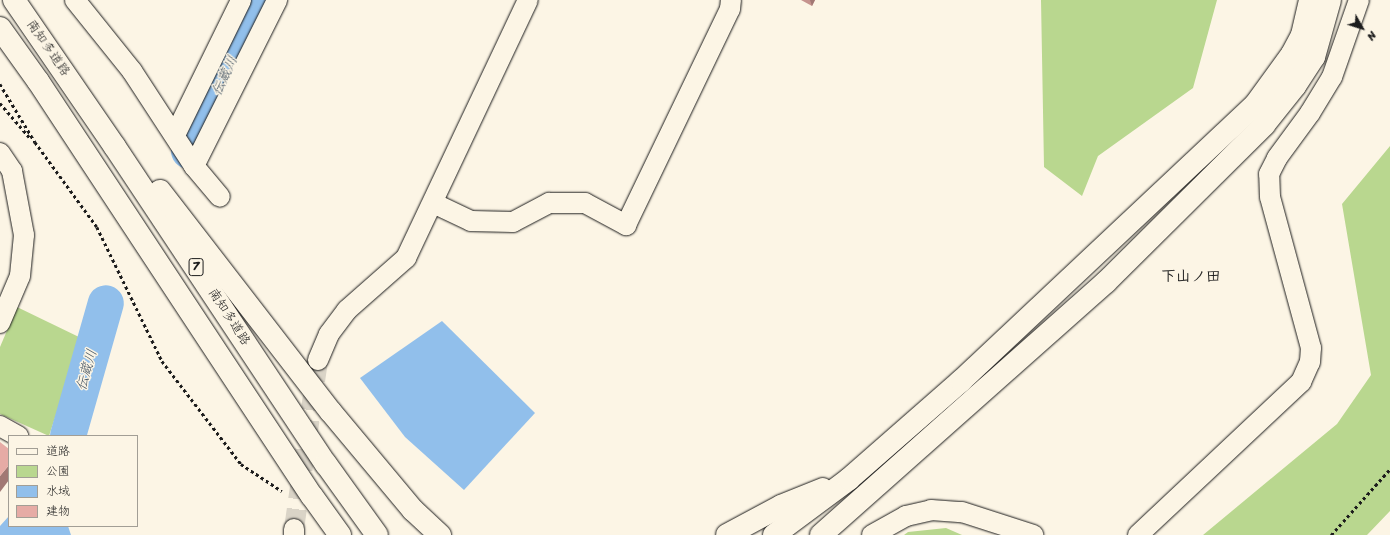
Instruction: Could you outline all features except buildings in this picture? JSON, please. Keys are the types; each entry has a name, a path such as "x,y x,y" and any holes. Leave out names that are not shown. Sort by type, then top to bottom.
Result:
{"highway":[{"name":"南知多道路","path":"14,0 84,100 326,464 377,535"},
{"path":"774,535 849,479 961,381 1255,105 1292,54 1302,34 1310,0"},
{"path":"821,534 1106,282 1264,124 1295,86 1314,57 1330,0"},
{"name":"南知多道路","path":"0,28 38,81 312,496 340,535"},
{"path":"84,100 179,214 331,412 413,510 440,535"},
{"path":"184,303 220,382 323,535"},
{"path":"727,535 781,506 849,479"}],"street":[{"path":"75,0 132,71 194,165 220,197"},
{"path":"175,136 241,0"},
{"path":"194,165 277,0"},
{"path":"318,360 329,334 347,310 406,258 528,0"},
{"path":"433,203 471,221 513,222 549,203 585,203 626,225 730,10 730,0"},
{"path":"1138,535 1301,382 1310,362 1310,348 1270,197 1269,174 1277,158 1310,113 1332,77 1359,0"},
{"path":"0,153 12,171 24,235 20,276 0,323"},
{"path":"0,426 16,435"},
{"path":"872,535 906,516 931,510 962,512 1033,535"}],"path":[{"path":"0,84 35,142 97,227 162,361 241,464 283,492"},
{"path":"0,103 35,142"},
{"path":"1331,535 1390,469"}],"green space":[{"path":"1041,0 1217,0 1193,88 1098,156 1082,196 1044,167"},
{"path":"1390,146 1390,511 1367,535 1203,535 1337,424 1371,375 1342,204"},
{"path":"17,307 81,338 49,435 0,414 0,347"},
{"path":"946,528 962,535 904,535 908,532"}],"water":[{"path":"442,321 535,413 464,490 405,437 360,378"},
{"path":"8,517 8,527 68,527 71,535 0,535 0,526"}],"waterway":[{"name":"伝蔵川","path":"189,151 261,0"},
{"name":"伝蔵川","path":"68,435 106,303"}],"tunnel":[{"path":"294,529 318,360"}],"district":[{"name":"下山ノ田","path":"1191,277"}]}
